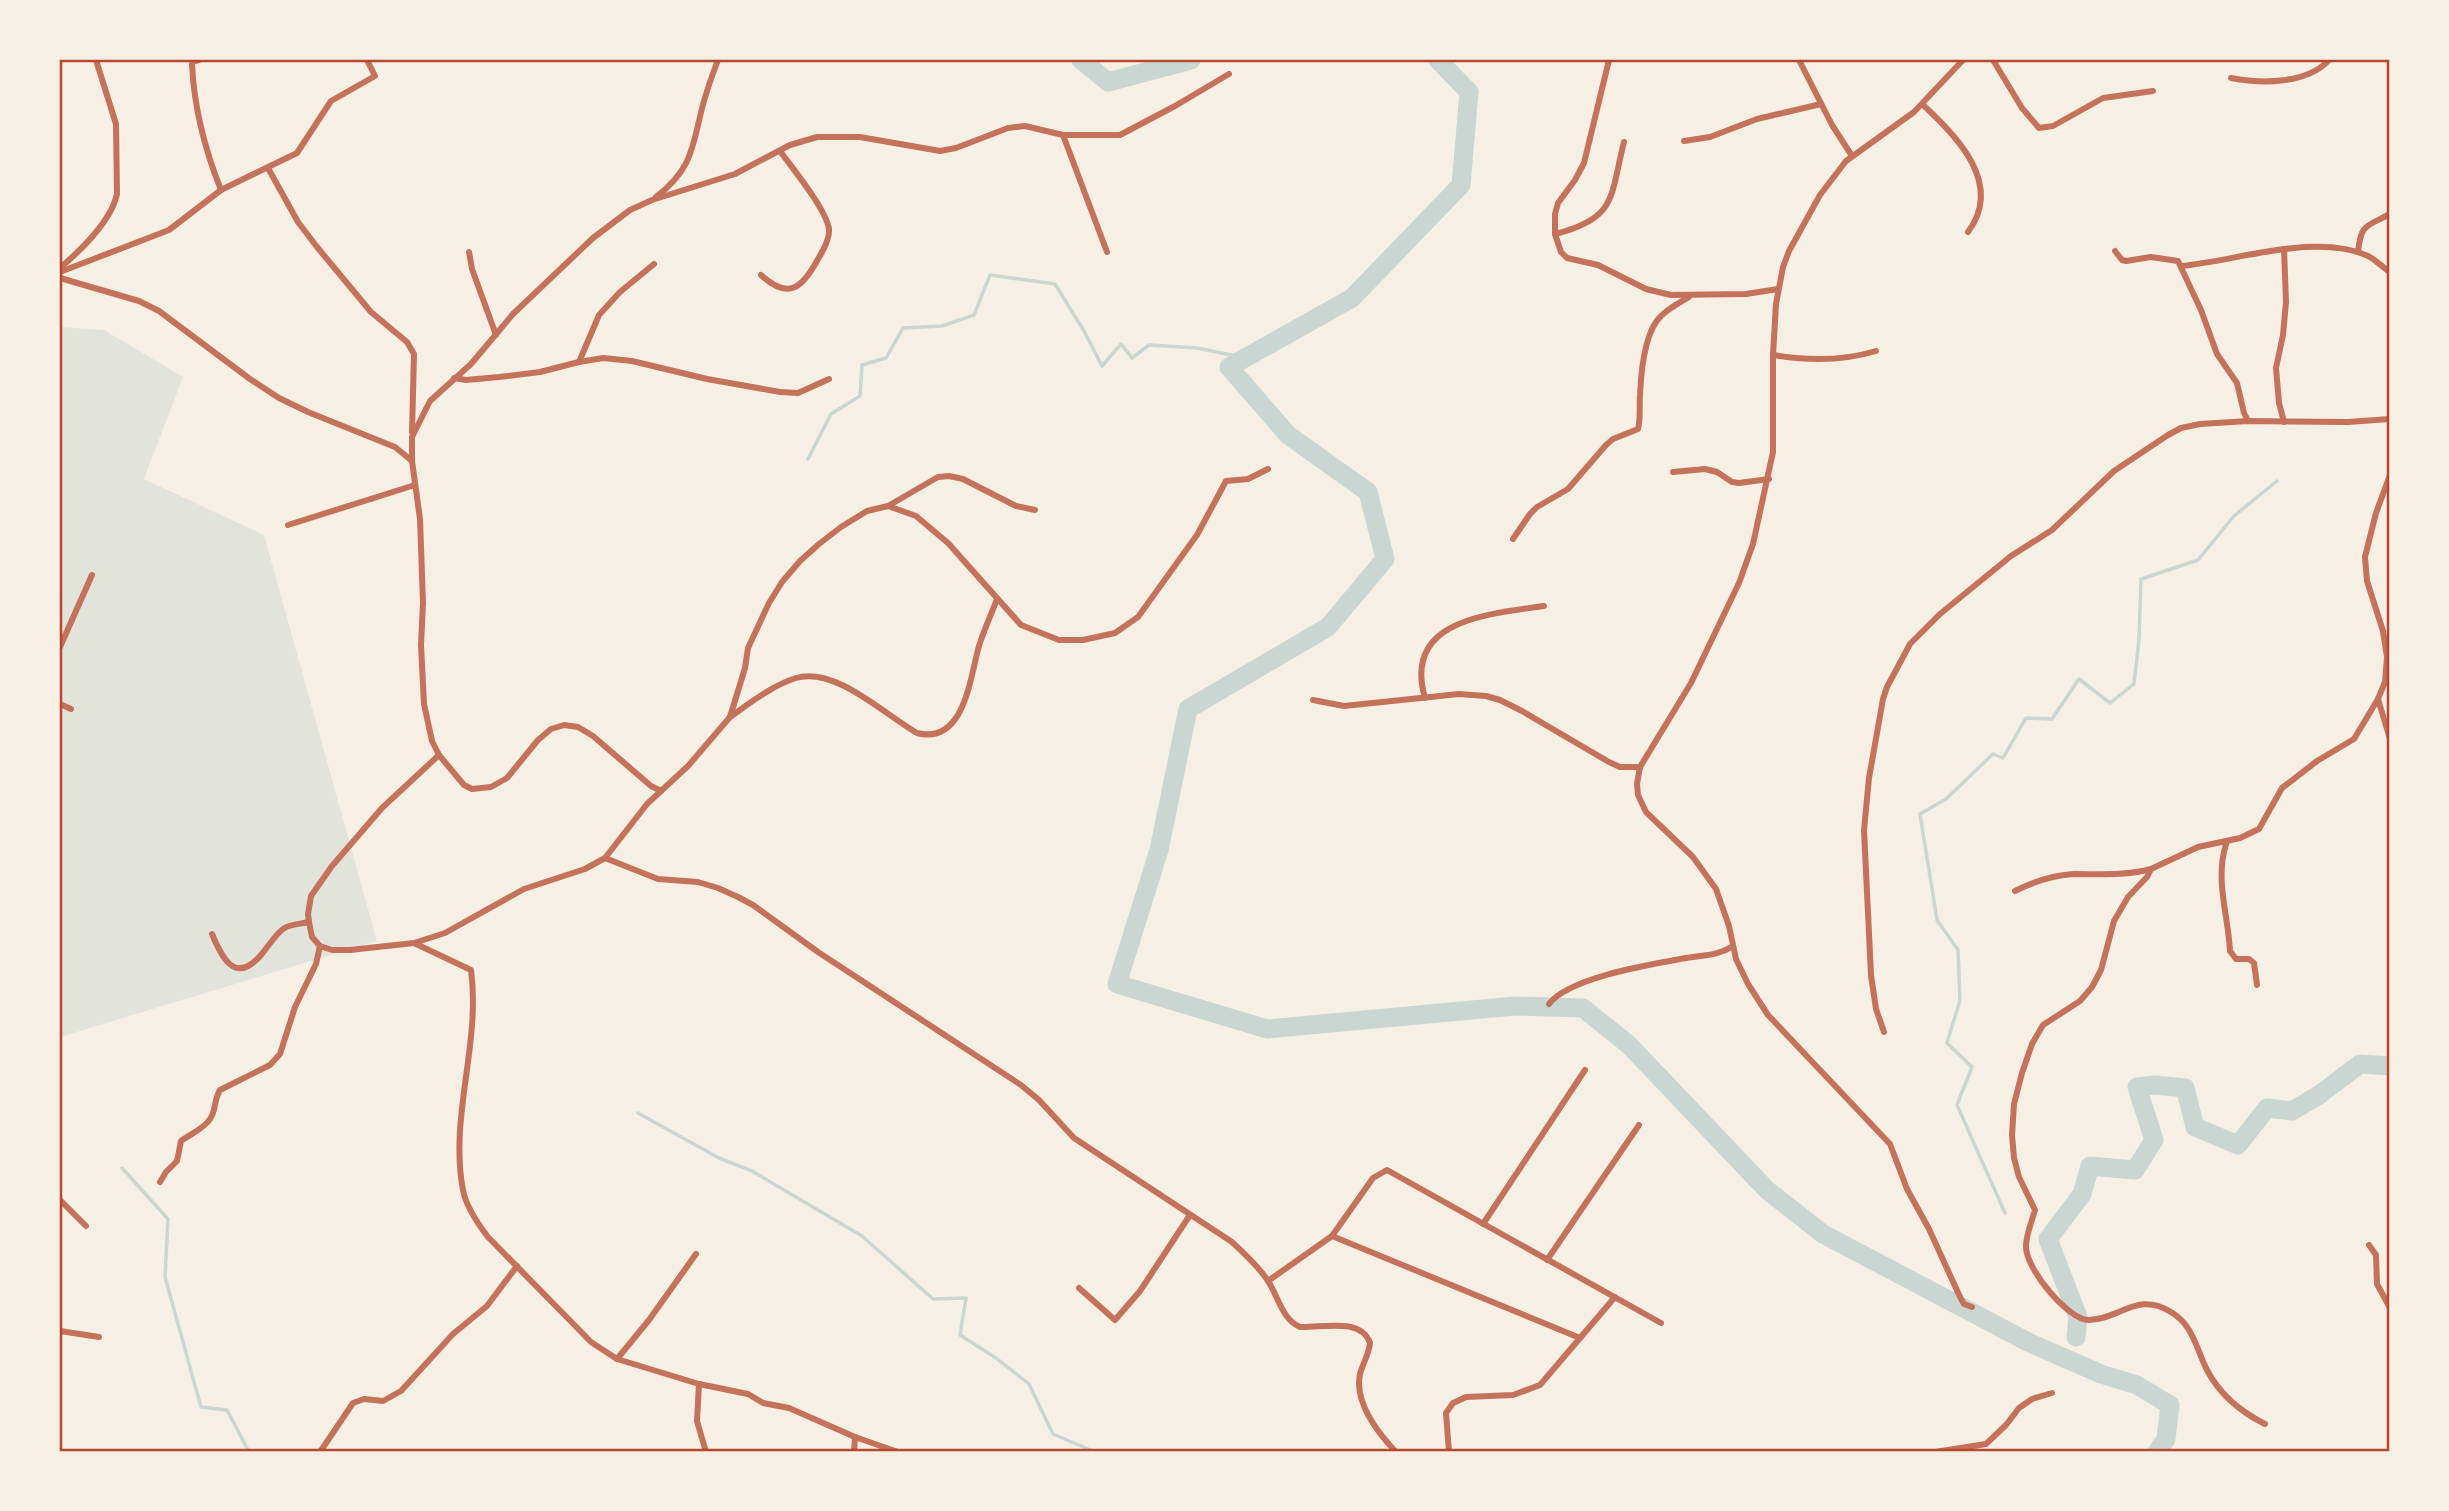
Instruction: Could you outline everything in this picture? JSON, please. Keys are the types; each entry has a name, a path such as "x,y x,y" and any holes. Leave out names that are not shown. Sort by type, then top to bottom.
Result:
{"street":[{"path":"60,270 103,222 115,205 117,194 116,124 96,60"},
{"path":"199,60 192,64 197,106 206,150 221,190"},
{"path":"60,270 169,230 221,190 297,153 331,101 374,76 368,60"},
{"path":"652,200 671,186 690,156 718,60"},
{"path":"1609,60 1584,163 1558,203 1555,234 1557,246 1567,258 1598,265 1655,292 1690,296 1746,294 1778,289"},
{"path":"1799,60 1852,156"},
{"path":"1963,60 1922,104 1852,156 1834,174 1799,231 1786,259 1778,289 1773,355 1775,436 1769,479 1753,544 1739,583 1691,683 1640,767 1637,784 1638,795 1646,812 1693,857 1716,889 1742,972 1768,1015 1890,1144 1907,1189 1929,1229 1960,1297 1964,1304 1972,1307"},
{"path":"1993,60 2014,95 2039,128 2053,125 2103,98 2153,90"},
{"path":"2231,78 2260,82 2290,78 2318,70 2329,60"},
{"path":"412,437 430,401 471,363 513,314 593,238 630,210 652,200 735,174 803,140 817,137 860,137 940,151 956,148 1008,128 1026,126 1063,135 1120,135 1229,74"},
{"path":"1684,141 1710,137 1757,119 1821,104"},
{"path":"1922,104 1958,138 1979,178 1981,198 1973,225 1968,232"},
{"path":"1063,135 1107,252"},
{"path":"1555,234 1590,222 1607,206 1624,142"},
{"path":"761,275 783,289 796,288 808,278 829,235 826,218 780,151"},
{"path":"268,168 298,222 317,247 371,312 407,342 414,354 412,461 421,552 424,704 432,741 439,755 464,785 472,789 491,787 507,778 538,740 551,729 564,724 578,727 593,736 636,774 661,791"},
{"path":"2358,252 2360,234 2364,228 2389,214"},
{"path":"2181,266 2311,247 2358,252 2389,272"},
{"path":"2284,249 2286,302 2276,368 2284,422"},
{"path":"2115,251 2122,260 2164,257 2178,261 2217,354 2237,383 2248,421"},
{"path":"470,252 474,276 496,335"},
{"path":"579,362 599,315 620,292 654,264"},
{"path":"60,278 139,301 159,311 279,398 395,447 412,461"},
{"path":"1513,539 1530,514 1568,489 1606,445 1613,439 1638,429 1641,384 1647,341 1652,328 1659,317 1690,296"},
{"path":"1773,355 1831,360 1853,358 1876,351"},
{"path":"454,378 466,380 540,372 603,359 632,361 716,381 780,392 799,393 829,379"},
{"path":"1884,1032 1876,1009 1871,975 1864,831 1869,778 1883,699 1910,644 1968,590 2011,556 2052,530 2114,471 2181,428 2248,421 2348,422 2389,419"},
{"path":"888,506 916,516 932,528 1021,625 1059,640 1083,640 1115,633 1138,617 1197,535 1226,481 1248,479 1268,469"},
{"path":"1674,472 1705,469 1739,483 1769,479"},
{"path":"2015,891 2040,880 2072,874 2125,874 2151,869 2198,847 2227,841 2259,829 2282,788 2317,761 2354,739 2385,682 2387,657 2383,631 2367,581 2365,557 2389,475"},
{"path":"730,717 745,668 748,648 769,603 800,561 841,527 867,511 888,506 938,477 949,476 963,479 1016,506 1035,510"},
{"path":"288,525 415,485"},
{"path":"60,647 92,575"},
{"path":"439,755 382,808 332,866 311,896 309,922 312,937 320,946 332,950 350,950 414,943 445,933 524,889 585,869 605,858 634,820 688,766 730,717 760,696 796,678 815,676 832,680 917,733 926,735 944,731 953,724 963,705 979,646 997,599"},
{"path":"1425,698 1420,680 1421,664 1431,646 1445,631 1482,614 1544,606"},
{"path":"1313,700 1344,706 1459,694 1486,696 1500,700 1609,762 1620,767 1640,767"},
{"path":"2378,699 2389,739"},
{"path":"60,704 71,709"},
{"path":"2227,841 2222,857 2221,875 2230,951 2236,959 2249,959 2254,963 2256,985"},
{"path":"605,858 658,879 698,882 718,888 753,905 799,940 1021,1085 1039,1100 1074,1138 1232,1242 1268,1281 1284,1314 1295,1325 1359,1328 1368,1336 1370,1347 1360,1374 1360,1393 1374,1424 1396,1451"},
{"path":"2151,869 2128,897 2114,920 2101,970 2092,987 2080,1001 2043,1025 2032,1044 2022,1073 2014,1104 2014,1158 2035,1210 2026,1247 2029,1266 2038,1280 2078,1317 2088,1320 2129,1306 2150,1303 2171,1311 2187,1325 2207,1370 2217,1385 2243,1413 2265,1424"},
{"path":"212,934 223,959 244,969 259,958 286,927 309,922"},
{"path":"414,943 471,970 472,1022 461,1130 463,1192 479,1225 517,1266 591,1342 617,1359 699,1384 748,1394 763,1403 789,1408 855,1437 898,1451"},
{"path":"160,1182 177,1161 181,1141 209,1121 220,1090 270,1065 280,1054 295,1007 316,964 320,946"},
{"path":"1549,1004 1564,991 1599,978 1648,964 1714,955 1732,946"},
{"path":"1483,1224 1585,1070"},
{"path":"1547,1260 1639,1125"},
{"path":"1268,1281 1332,1236 1373,1178 1387,1170 1661,1323"},
{"path":"60,1200 86,1226"},
{"path":"1079,1288 1115,1320 1140,1292 1190,1215"},
{"path":"1332,1236 1580,1338"},
{"path":"2369,1245 2376,1255 2377,1284 2389,1308"},
{"path":"617,1359 649,1320 696,1254"},
{"path":"320,1451 353,1404 364,1399 383,1401 396,1395 453,1334 487,1306 517,1266"},
{"path":"1449,1451 1446,1413 1453,1404 1466,1397 1513,1395 1540,1385 1615,1297"},
{"path":"60,1331 99,1337"},
{"path":"699,1384 697,1421 706,1451"},
{"path":"1935,1451 1986,1444 2019,1408 2032,1399 2052,1393"},
{"path":"854,1451 855,1437"},
{"path":"1986,1444 1992,1451"}],"shaded area":[{"path":"60,327 104,330 183,377 144,479 264,535 377,941 60,1037"}],"waterway":[{"path":"1081,60 1108,82 1191,60"},
{"path":"1438,60 1469,92 1461,185 1352,298 1229,367 1288,435 1368,492 1385,559 1328,627 1188,709 1159,850 1117,984 1267,1029 1515,1006 1583,1008 1629,1045 1767,1190 1823,1234 2028,1342 2101,1374 2137,1385 2170,1405 2166,1439 2157,1452"},
{"path":"808,459 831,414 860,396 862,365 886,358 903,328 942,326 974,315 990,275 1055,284 1102,366 1121,344 1132,358 1149,345 1197,348 1246,358"},
{"path":"2005,1213 1957,1105 1972,1067 1947,1043 1960,1000 1958,950 1937,920 1920,814 1946,799 1993,754 2003,758 2026,718 2052,719 2079,679 2110,703 2134,684 2141,579 2198,560 2234,516 2277,481"},
{"path":"2076,1337 2078,1317 2048,1239 2082,1194 2090,1166 2135,1170 2154,1140 2137,1087 2155,1085 2185,1088 2195,1127 2238,1145 2267,1108 2292,1111 2319,1095 2360,1064 2390,1066"},
{"path":"638,1113 719,1158 752,1171 862,1236 933,1299 966,1298 960,1335 1029,1384 1053,1434 1095,1452"},
{"path":"122,1168 168,1219 165,1277 201,1407 227,1410 249,1452"}]}
